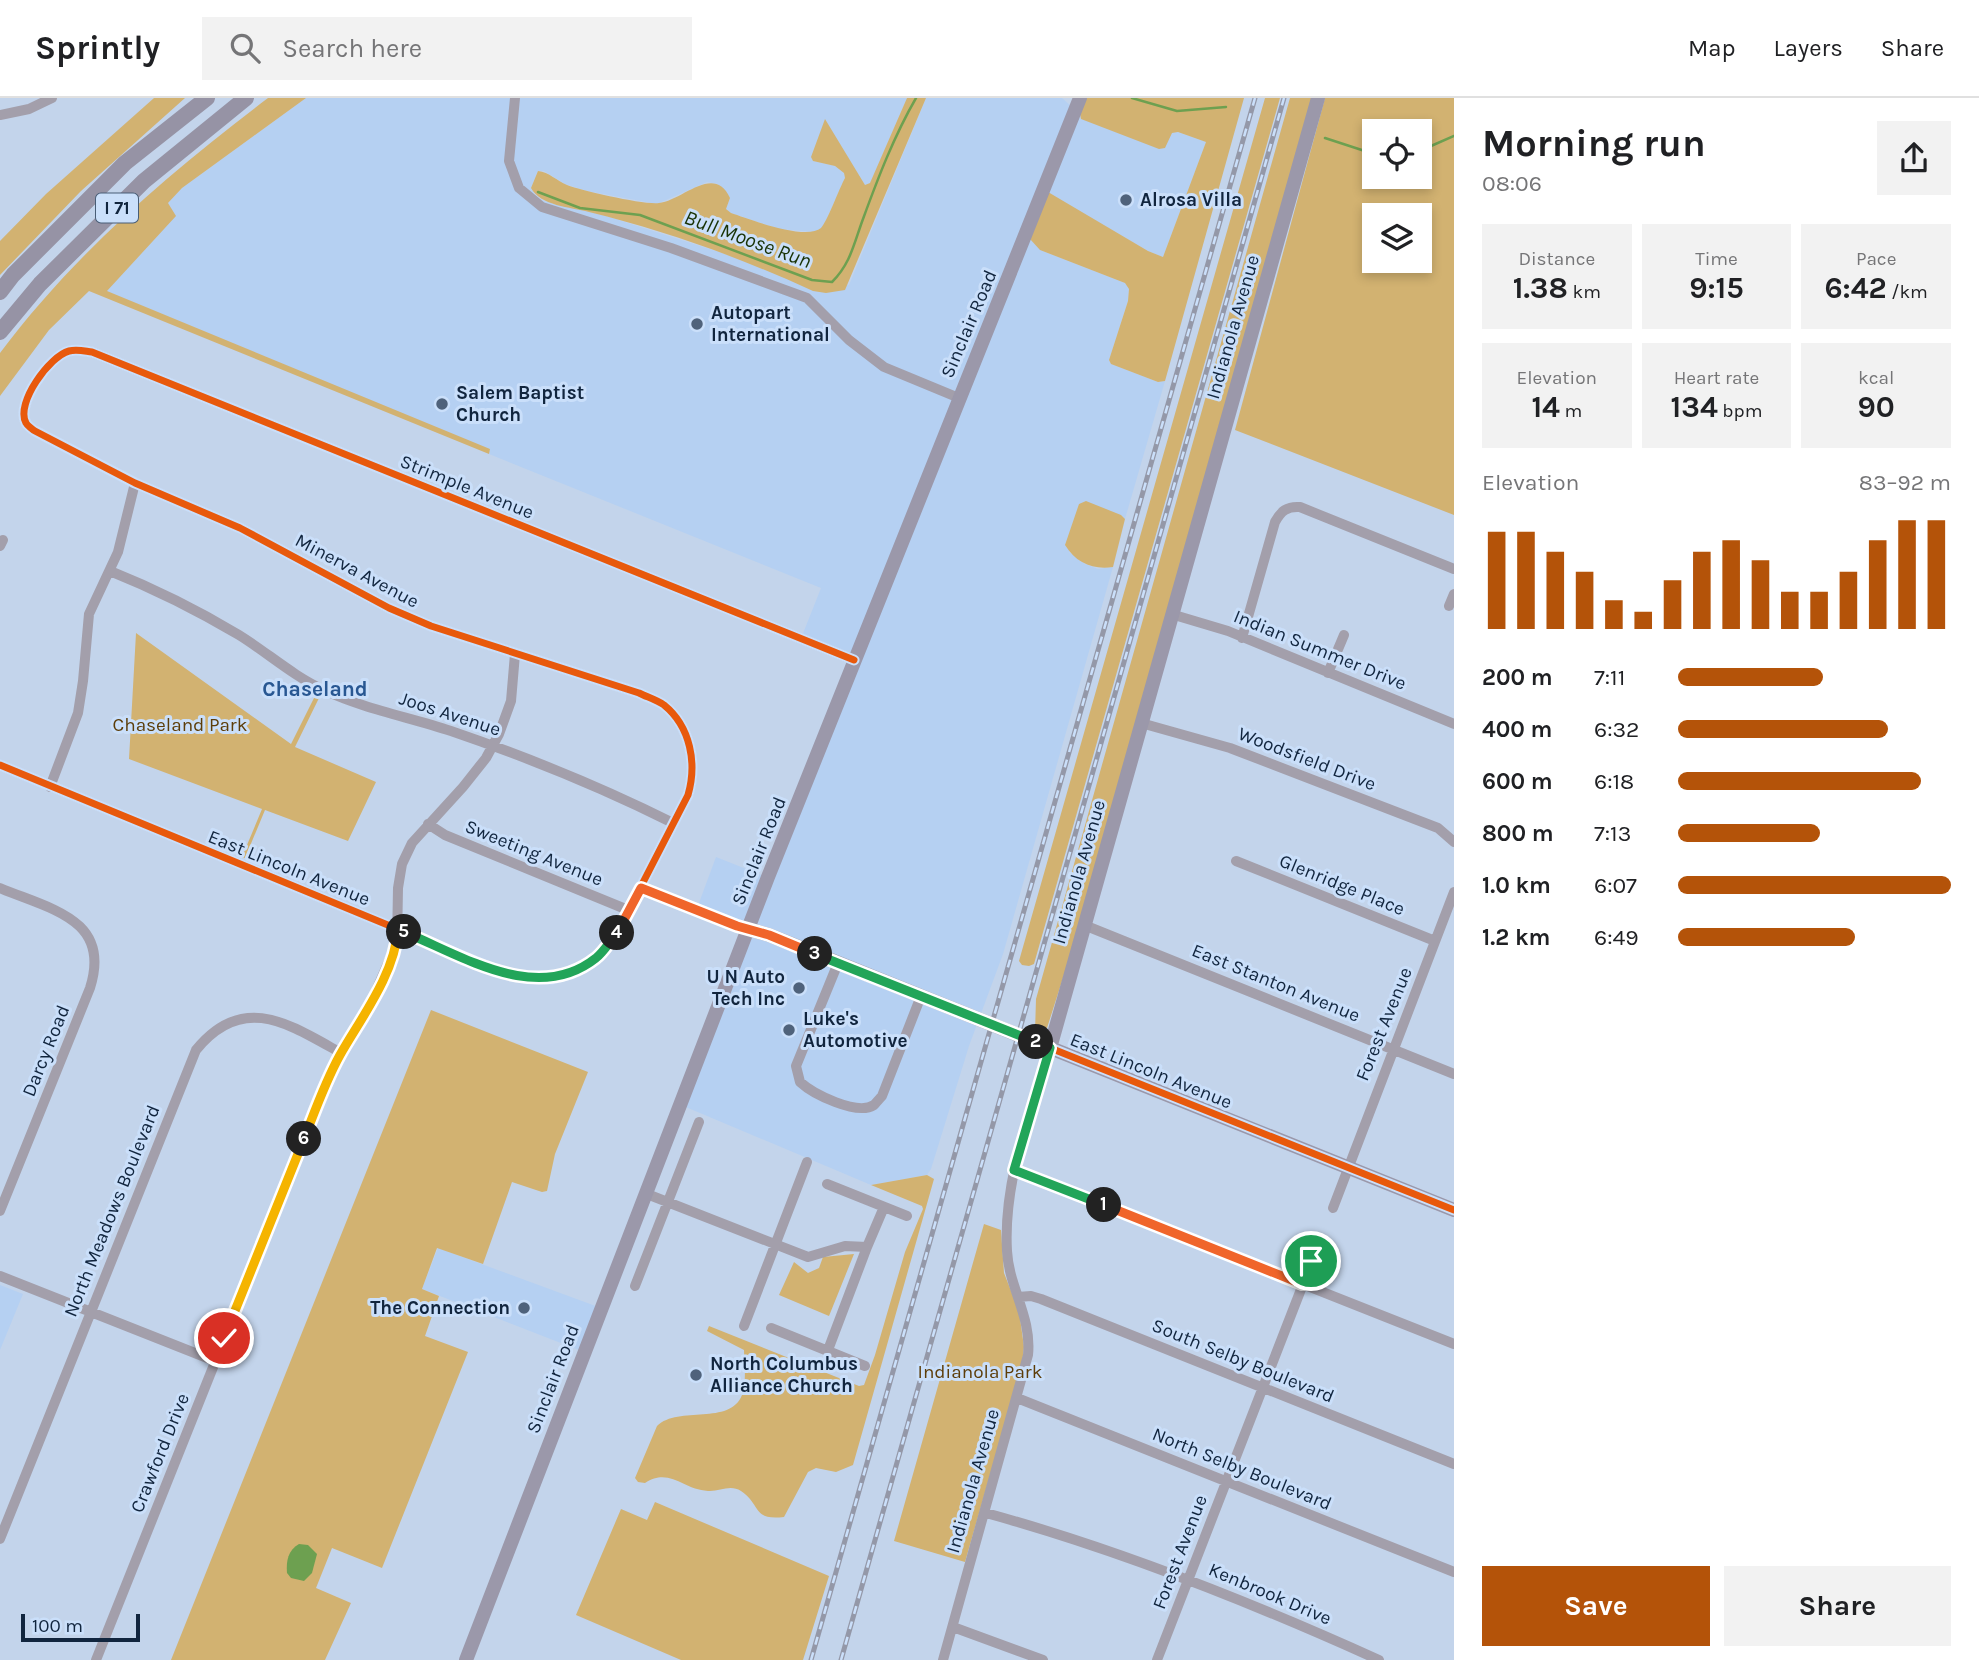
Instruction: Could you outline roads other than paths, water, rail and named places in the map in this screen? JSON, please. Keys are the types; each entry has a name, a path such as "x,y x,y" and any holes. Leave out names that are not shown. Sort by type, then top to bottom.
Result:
{"highway":[{"name":"I 71","path":"0,292 13,275 125,163 207,98"},
{"name":"I 71","path":"0,332 40,284 144,181 246,98"}],"main road":[{"name":"Sinclair Road","path":"466,1660 853,660 1080,98"},
{"name":"Indianola Avenue","path":"1050,1048 1318,98"},
{"name":"East Lincoln Avenue","path":"748,929 1454,1210"}],"street":[{"path":"0,115 29,109 52,98"},
{"path":"515,98 509,160 519,188 542,207 671,248 807,298 849,340 884,367 959,398"},
{"name":"Strimple Avenue","path":"26,422 24,411 31,390 51,361 68,351 92,352 853,660"},
{"name":"Minerva Avenue","path":"26,422 34,431 135,483 240,528 390,608 431,626 639,693 663,705 681,724 694,759 691,783 673,823"},
{"path":"50,787 78,713 89,614 118,552 135,483"},
{"path":"1242,638 1275,522 1285,509 1300,507 1454,569"},
{"name":"Joos Avenue","path":"110,570 176,599 241,636 321,689 347,700 493,745 582,781 673,823"},
{"path":"1449,606 1454,594"},
{"name":"Indian Summer Drive","path":"1171,614 1228,631 1454,724"},
{"path":"1328,673 1344,635"},
{"name":"Crawford Drive","path":"96,1660 321,1094 367,1011 397,943 398,888 402,864 412,843 463,787 499,734 511,701 515,654"},
{"name":"Woodsfield Drive","path":"1141,723 1267,761 1438,828 1454,842"},
{"name":"East Lincoln Avenue","path":"0,765 504,973 552,979 571,974 598,957 617,933 628,911"},
{"path":"628,911 673,823"},
{"name":"Sweeting Avenue","path":"428,824 444,835 628,911"},
{"name":"Glenridge Place","path":"1236,861 1436,942"},
{"name":"Darcy Road","path":"0,888 59,912 77,923 91,939 95,964 90,988 0,1212"},
{"name":"East Lincoln Avenue","path":"641,888 748,929"},
{"name":"Forest Avenue","path":"1332,1208 1454,892"},
{"name":"East Stanton Avenue","path":"1084,925 1454,1074"},
{"path":"838,963 796,1066 800,1082 835,1101 864,1108 875,1105 882,1096 921,996"},
{"name":"North Meadows Boulevard","path":"0,1539 190,1063 206,1038 230,1021 265,1017 299,1029 341,1054"},
{"name":"Indianola Avenue","path":"943,1660 986,1513 1029,1344 1026,1318 1010,1276 1006,1237 1008,1201 1014,1170 1050,1048"},
{"path":"635,1286 699,1122"},
{"path":"744,1326 807,1162"},
{"path":"1014,1170 1454,1345"},
{"path":"827,1184 906,1216"},
{"path":"647,1194 808,1257 845,1246 867,1247"},
{"path":"828,1350 884,1207"},
{"name":"Forest Avenue","path":"1157,1660 1311,1261"},
{"path":"0,1276 215,1361"},
{"name":"South Selby Boulevard","path":"1018,1297 1031,1296 1041,1299 1454,1464"},
{"path":"771,1328 865,1366"},
{"name":"North Selby Boulevard","path":"1017,1398 1454,1572"},
{"name":"Kenbrook Drive","path":"986,1513 1189,1579 1379,1660"},
{"path":"953,1627 1043,1660"}],"waterway":[{"name":"Bull Moose Run","path":"538,192 580,208 640,215 812,280 832,282 848,260 887,157 916,98"},
{"name":"Bull Moose Run","path":"1132,98 1177,111 1226,107"},
{"path":"1432,146 1454,136"},
{"path":"1325,138 1362,150"}],"railway":[{"path":"811,1660 1255,98"},
{"path":"841,1660 1284,98"}],"place":[{"name":"Alrosa Villa","path":"1126,200"},
{"name":"Autopart International","path":"697,324"},
{"name":"Salem Baptist Church","path":"442,404"},
{"name":"U N Auto Tech Inc","path":"799,988"},
{"name":"Luke's Automotive","path":"789,1030"},
{"name":"The Connection","path":"524,1308"},
{"name":"North Columbus Alliance Church","path":"696,1375"}],"district":[{"name":"Chaseland","path":"315,689"}],"park label":[{"name":"Chaseland Park","path":"180,725"},
{"name":"Indianola Park","path":"980,1372"}]}
